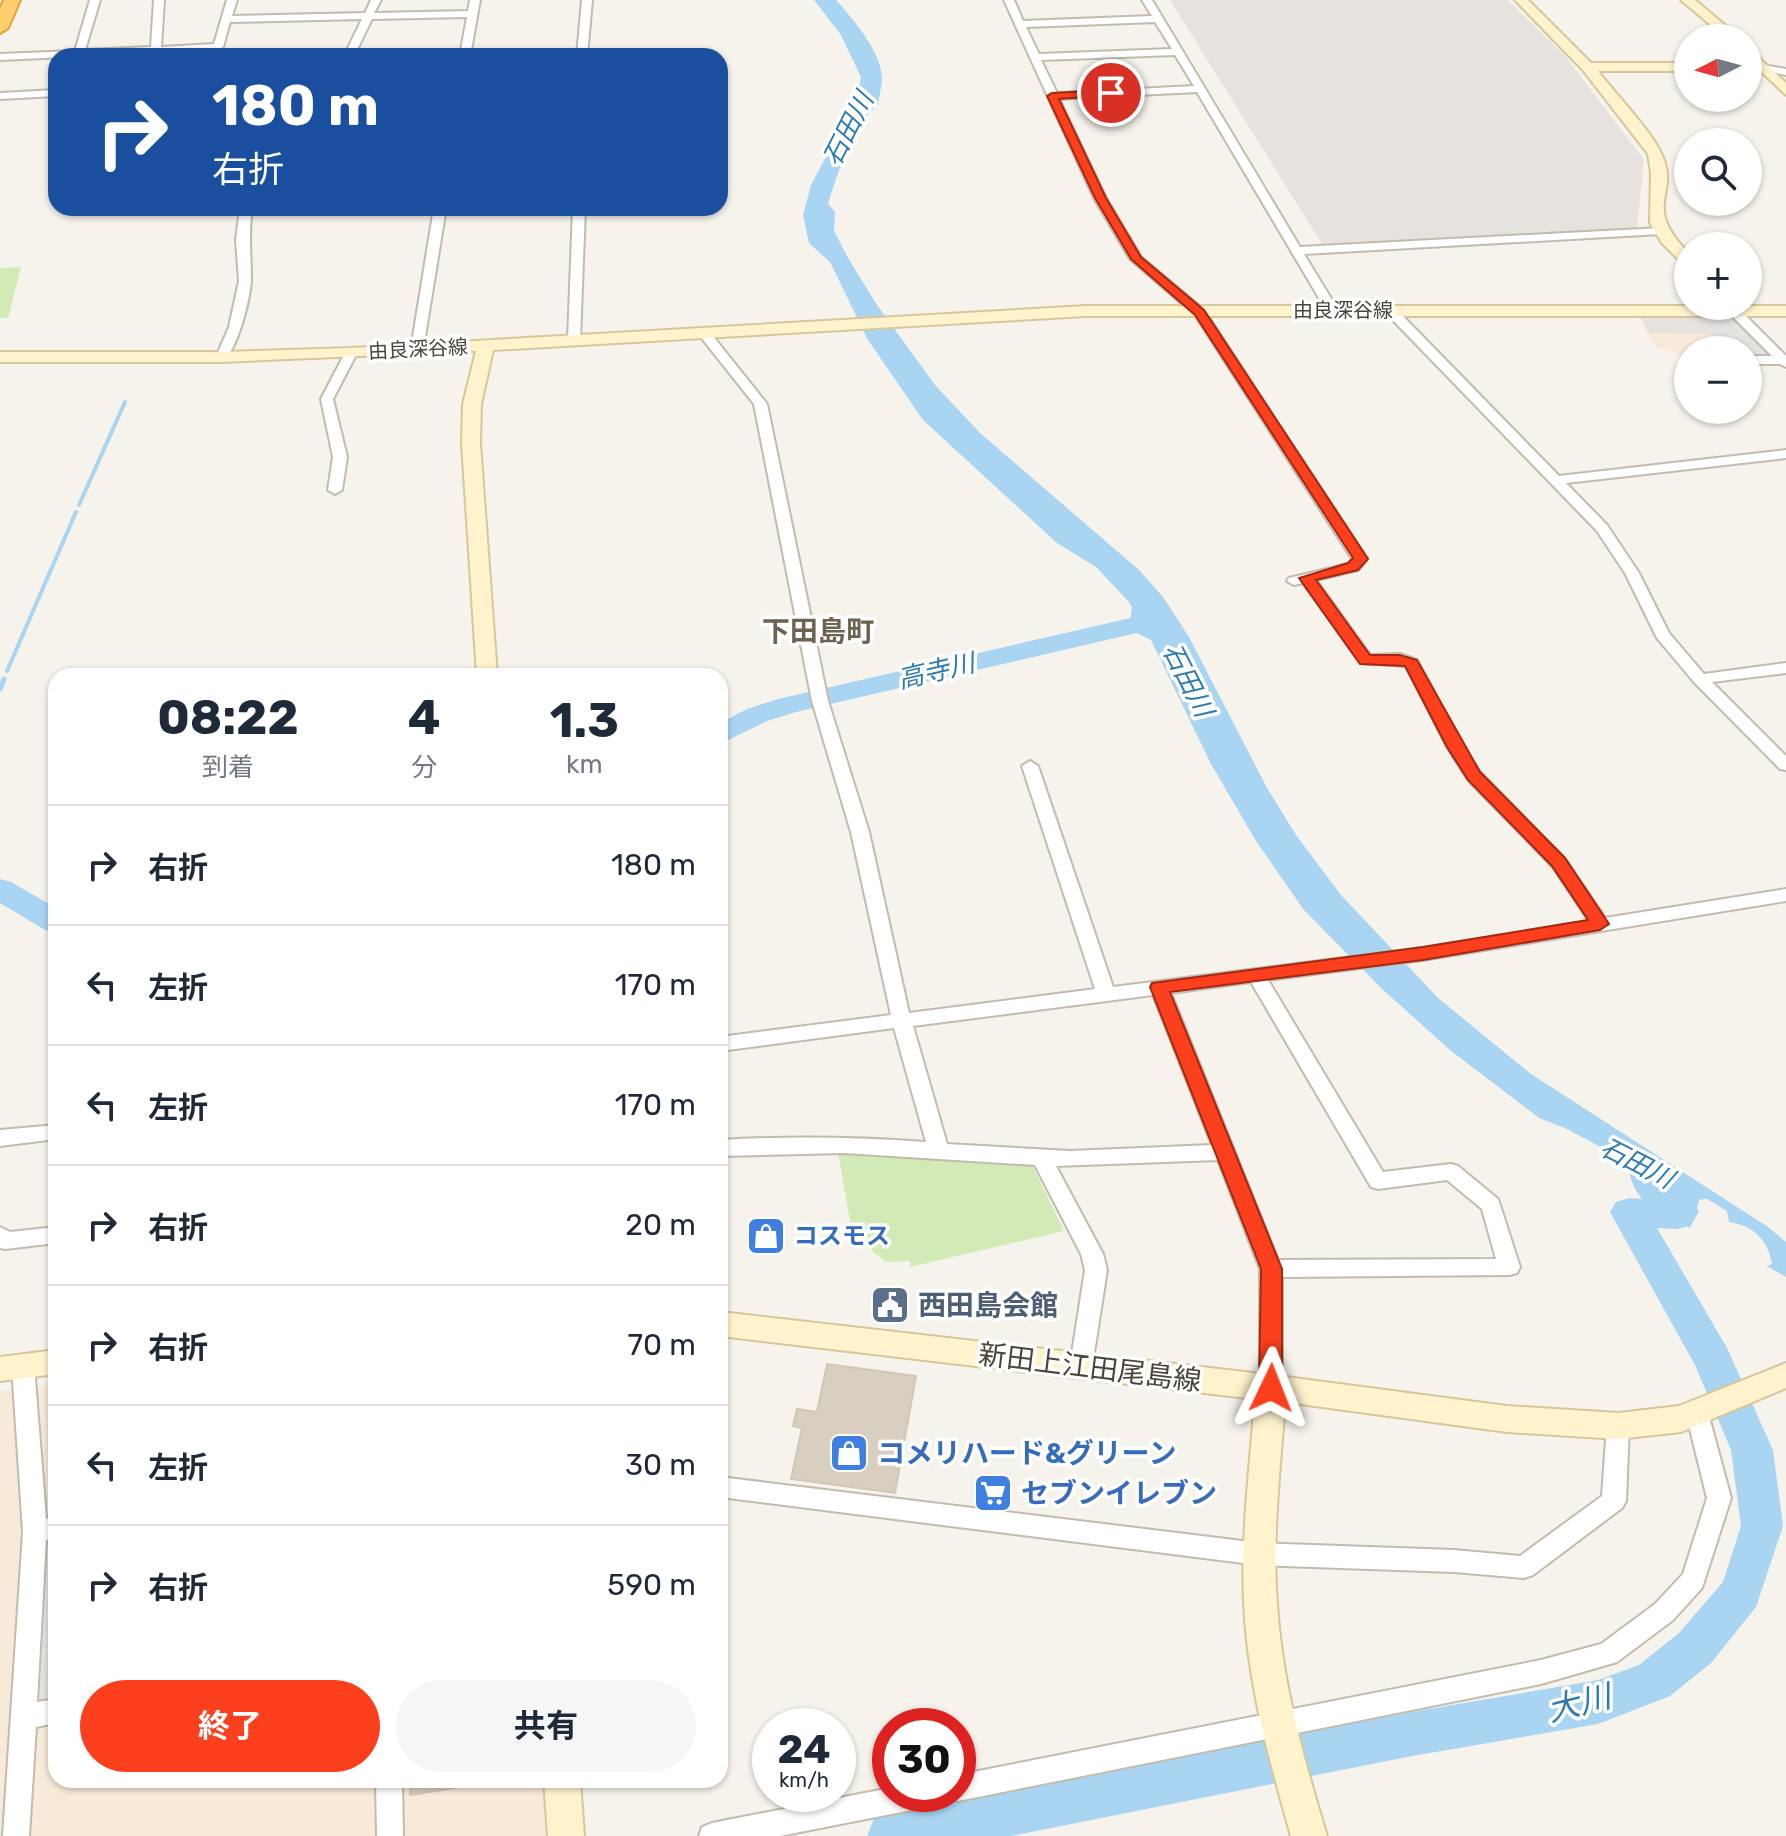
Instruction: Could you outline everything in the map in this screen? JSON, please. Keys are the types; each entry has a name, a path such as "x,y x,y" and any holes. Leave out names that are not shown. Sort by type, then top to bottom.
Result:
{"highway":[{"path":"1,25 12,0"}],"main road":[{"path":"1521,0 1588,67 1655,154 1660,166 1657,218 1661,231 1674,245"},
{"path":"1687,0 1717,24"},
{"path":"1588,67 1674,67"},
{"path":"1763,68 1786,91"},
{"name":"由良深谷線","path":"0,357 222,357 351,353 1086,311 1674,308"},
{"name":"由良深谷線","path":"1762,310 1786,311"},
{"path":"485,345 481,375 472,404 471,443 486,668"},
{"name":"新田上江田尾島線","path":"728,1325 1271,1388 1507,1419 1618,1426 1681,1419 1786,1375"},
{"path":"12,1368 48,1363"},
{"path":"1271,1388 1259,1554 1260,1606 1278,1725 1306,1823"},
{"path":"563,1788 566,1836"}],"street":[{"path":"81,48 95,0"},
{"path":"156,48 159,0"},
{"path":"197,48 218,47 232,0"},
{"path":"353,48 376,0"},
{"path":"467,48 475,0"},
{"path":"583,48 587,0"},
{"path":"1009,0 1100,198 1136,259 1196,309 1360,559 1353,567 1301,580 1366,660 1400,659 1412,663 1455,747 1474,776 1558,862 1600,924"},
{"path":"1147,0 1332,310"},
{"path":"227,19 473,14"},
{"path":"1019,24 1157,19"},
{"path":"1034,57 1177,52"},
{"path":"0,57 48,55"},
{"path":"1763,68 1786,72"},
{"path":"1052,96 1199,89"},
{"path":"0,96 48,93"},
{"path":"222,357 235,327 245,281 242,240 245,216"},
{"path":"417,349 439,216"},
{"path":"574,340 579,216"},
{"path":"1297,251 1661,231"},
{"path":"1390,310 1614,542 1662,635 1700,679 1786,765"},
{"path":"1743,320 1785,361"},
{"path":"704,333 760,404 819,697 860,832 901,1019 938,1148"},
{"path":"335,490 340,457 327,399 351,353"},
{"path":"1762,360 1785,361"},
{"path":"1556,480 1786,454"},
{"path":"1700,679 1786,668"},
{"path":"1030,766 1106,994"},
{"path":"728,1043 1423,954 1786,895"},
{"path":"1256,975 1378,1181 1451,1172 1491,1205 1509,1267 1271,1269"},
{"path":"1159,987 1271,1269 1271,1388"},
{"path":"0,1138 48,1133"},
{"path":"728,1148 816,1143 938,1148 1042,1158 1224,1152"},
{"path":"1042,1158 1092,1254 1096,1270 1081,1366"},
{"path":"0,1235 5,1241 48,1236"},
{"path":"12,1368 45,1530 23,1717 16,1836"},
{"path":"976,1784 1541,1672 1608,1654 1664,1612 1693,1580 1719,1498 1697,1413"},
{"path":"728,1488 1259,1554 1454,1561 1524,1567 1614,1501 1618,1426"},
{"path":"23,1717 48,1712"},
{"path":"389,1788 390,1836"},
{"path":"712,1836 872,1805"}],"shaded area":[{"path":"1170,0 1508,0 1566,57 1644,160 1637,229 1322,244"},
{"path":"1639,313 1674,313 1674,320 1737,320 1754,336 1674,336 1674,352 1655,347"},
{"path":"1640,316 1674,316 1674,320 1737,320 1753,336 1648,333"},
{"path":"1762,344 1776,357 1762,354"},
{"path":"1762,346 1773,357 1762,357"},
{"path":"48,1385 48,1788 544,1788 547,1836 0,1836 0,1391"},
{"path":"48,1539 48,1700 43,1701 37,1694 44,1544"}],"green space":[{"path":"21,267 8,318 0,318 0,268"},
{"path":"837,1147 1031,1163 1064,1231 910,1267 910,1261 886,1262 859,1240 851,1226"}],"water":[{"name":"石田川","path":"814,0 836,0 843,8 871,46 882,78 878,104 853,137 832,191 828,204 835,212 834,231 877,305 935,385 980,433 1139,570 1163,597 1189,637 1267,788 1296,835 1341,895 1438,998 1531,1074 1768,1227 1786,1242 1786,1277 1767,1266 1772,1264 1770,1255 1758,1235 1745,1226 1729,1222 1727,1211 1707,1199 1692,1200 1699,1211 1690,1228 1656,1211 1634,1187 1627,1161 1567,1129 1539,1118 1450,1050 1381,988 1304,910 1256,841 1211,764 1151,640 1137,633 1130,620 1132,608 1129,602 1096,567 1057,543 923,420 868,340 830,262 809,243 803,215 811,185 849,113 853,98 858,94 861,77 841,35"}],"building":[{"name":"コメリハード&グリーン","path":"827,1364 916,1376 895,1493 791,1479 802,1428 793,1426 797,1409 817,1412"},
{"path":"410,1788 454,1788 410,1795"}],"waterway":[{"path":"79,505 125,402"},
{"path":"7,671 76,512"},
{"name":"高寺川","path":"728,731 757,715 788,705 1157,620"},
{"path":"0,689 4,679"},
{"name":"高寺川","path":"0,889 48,917"},
{"name":"大川","path":"891,1836 1412,1734 1598,1702 1654,1681 1695,1648 1741,1593 1762,1526 1752,1450 1713,1360 1629,1212 1678,1215 1684,1192"}],"place":[{"name":"コスモス","path":"766,1236"},
{"name":"西田島会館","path":"890,1305"},
{"name":"コメリハード&グリーン","path":"849,1453"},
{"name":"セブンイレブン","path":"993,1493"}],"district":[{"name":"下田島町","path":"818,631"}],"route":[{"path":"1111,93 1052,96 1100,198 1136,259 1200,313 1360,559 1353,567 1307,578 1366,660 1400,659 1412,663 1455,747 1474,776 1558,862 1600,924 1423,954 1159,987 1271,1269 1271,1388"}]}
